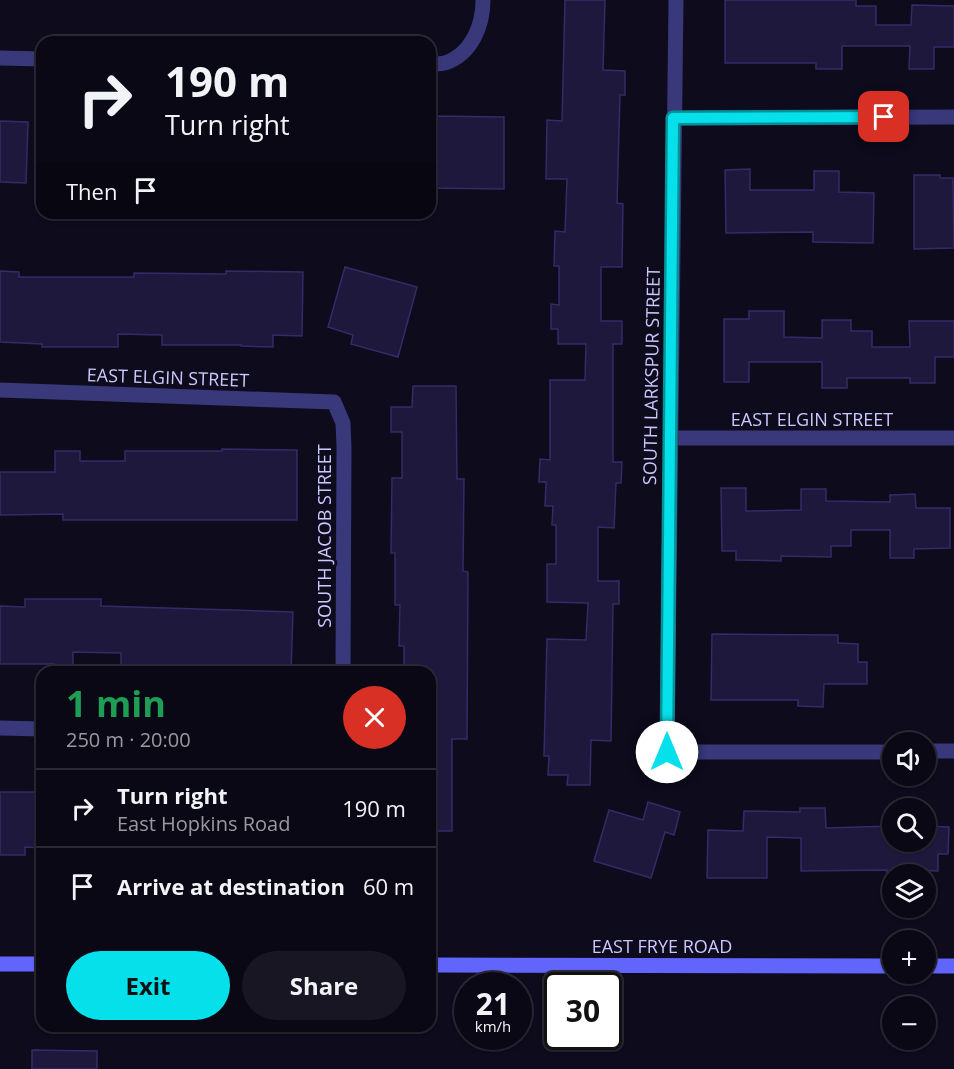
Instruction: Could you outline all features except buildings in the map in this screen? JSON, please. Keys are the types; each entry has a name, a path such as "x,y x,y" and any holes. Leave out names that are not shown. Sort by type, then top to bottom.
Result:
{"street":[{"path":"436,64 445,63 464,51 478,33 483,0"},
{"name":"SOUTH LARKSPUR STREET","path":"676,0 667,752 882,752"},
{"path":"0,58 36,59"},
{"path":"673,118 954,117"},
{"name":"EAST ELGIN STREET","path":"0,390 334,402"},
{"name":"SOUTH JACOB STREET","path":"334,402 343,423 344,447 344,666"},
{"name":"EAST ELGIN STREET","path":"670,438 954,438"},
{"path":"0,728 36,729"},
{"path":"936,752 954,752"},
{"path":"0,964 36,964"},
{"name":"EAST FRYE ROAD","path":"436,965 882,966"},
{"path":"936,966 954,966"}],"route":[{"path":"667,752 673,118 884,117"}]}
